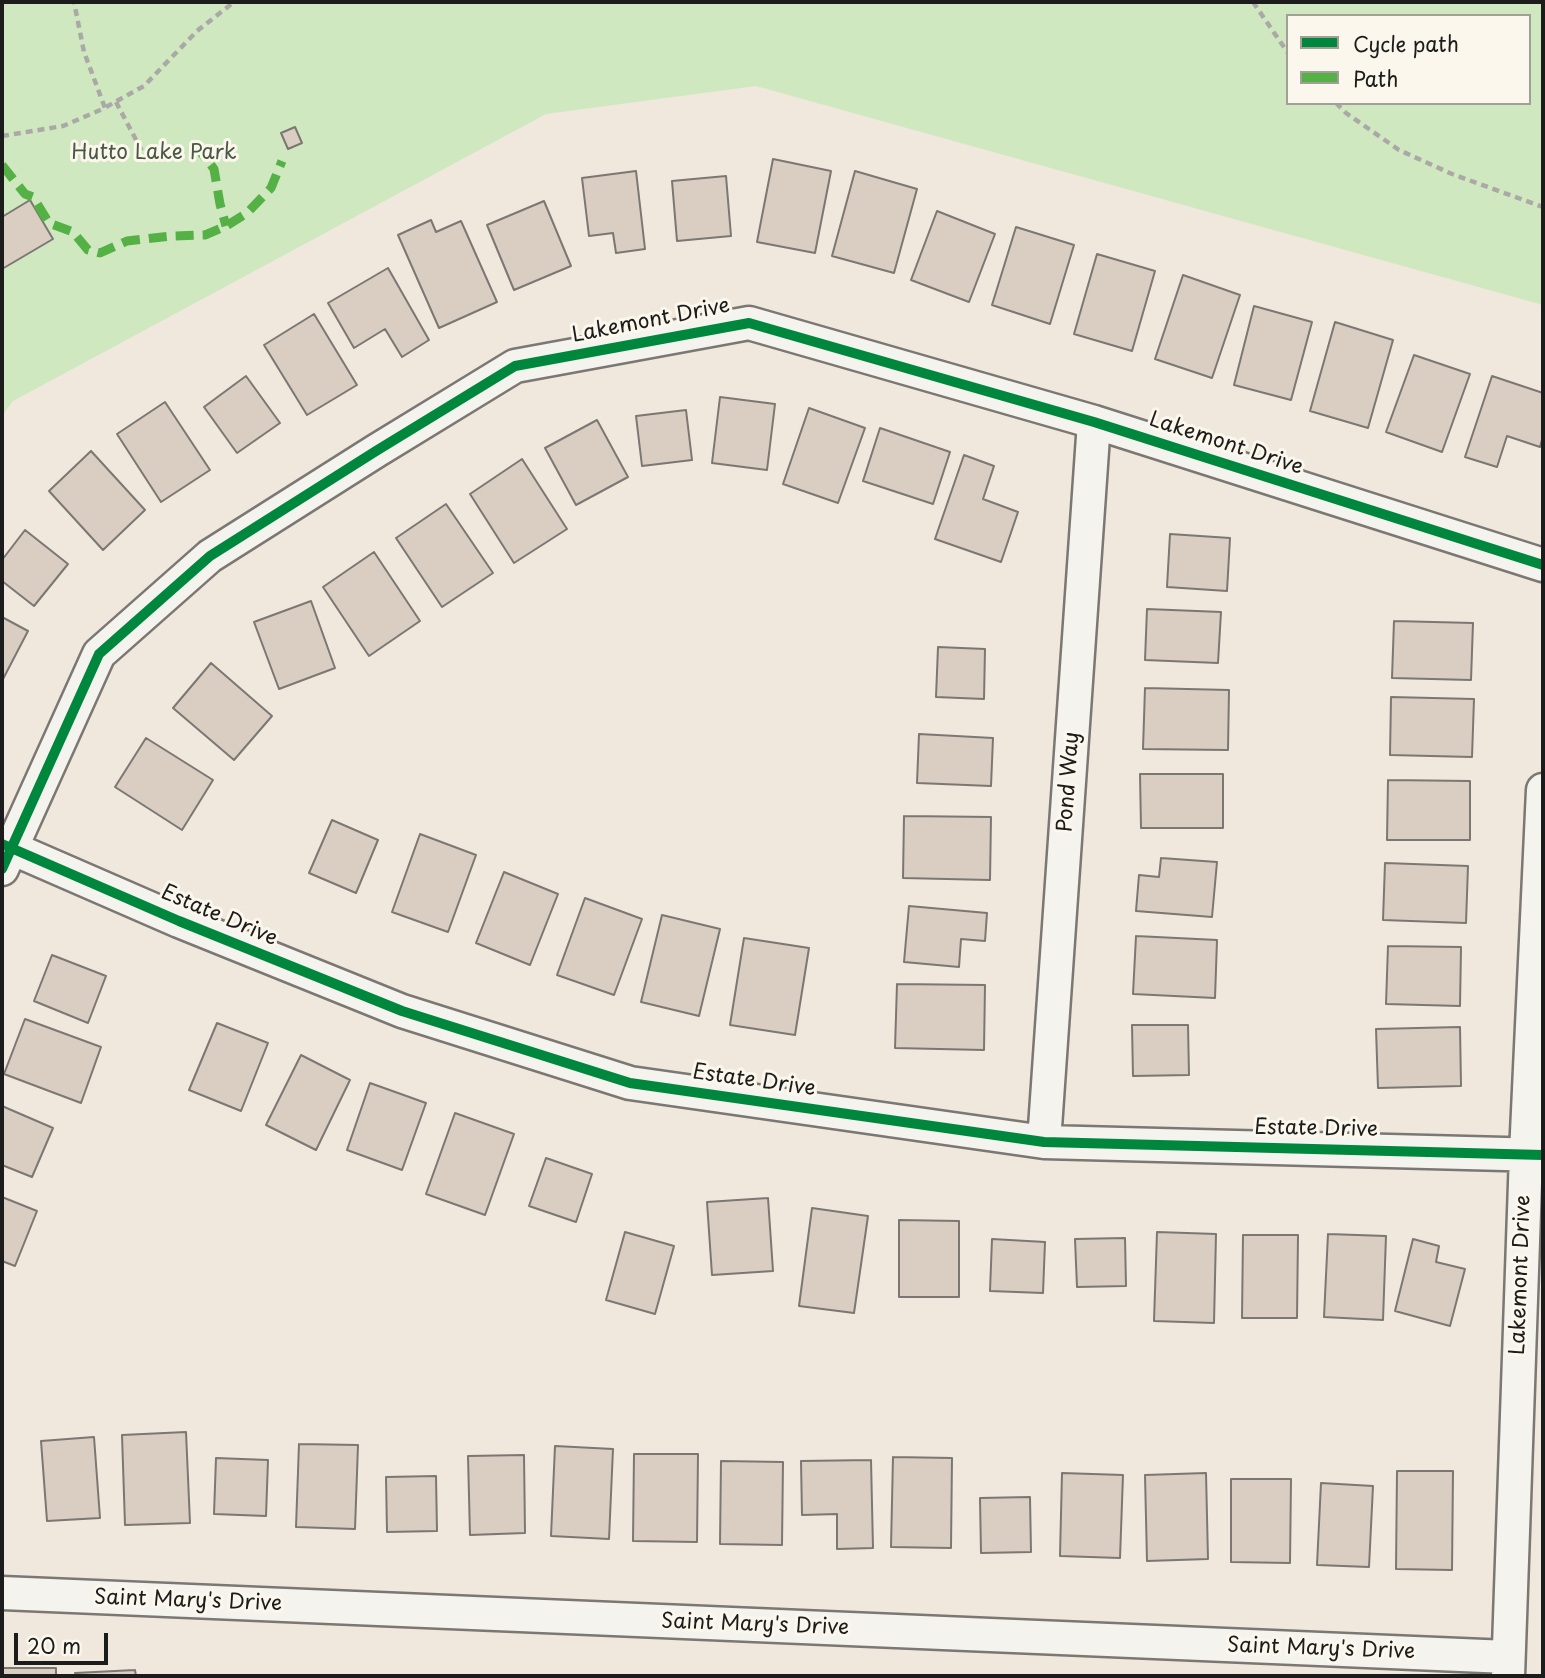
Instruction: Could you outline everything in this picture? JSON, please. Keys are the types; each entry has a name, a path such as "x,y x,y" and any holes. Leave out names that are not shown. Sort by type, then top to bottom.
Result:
{"street":[{"name":"Lakemont Drive","path":"5,853 99,654 211,556 515,366 749,323 1094,422 1543,565"},
{"name":"Pond Way","path":"1044,1142 1094,422"},
{"name":"Lakemont Drive","path":"1508,1667 1534,1155 1543,790"},
{"name":"Estate Drive","path":"5,853 402,1011 630,1083 1044,1142 1534,1155"},
{"name":"Saint Mary's Drive","path":"2,1593 1508,1667"}],"path":[{"path":"74,2 84,52 105,108"},
{"path":"2,136 63,126 105,108 144,86 197,31 233,2"},
{"path":"1253,2 1286,50"},
{"path":"116,102 143,153"},
{"path":"1338,105 1399,150 1452,174 1543,206"}],"green space":[{"name":"Hutto Lake Park","path":"2,2 1543,2 1543,305 756,86 546,114 13,401 2,416"}],"building":[{"path":"295,127 302,143 288,149 281,133"},
{"path":"773,159 831,171 815,253 757,242"},
{"path":"636,171 645,249 616,253 613,233 589,236 582,178"},
{"path":"855,171 917,189 894,273 832,256"},
{"path":"726,176 731,236 677,241 672,181"},
{"path":"30,200 53,239 2,269 2,217"},
{"path":"544,201 571,266 514,290 487,225"},
{"path":"937,211 995,234 969,302 911,280"},
{"path":"431,220 436,232 461,221 497,302 439,328 398,235"},
{"path":"1016,227 1074,245 1050,324 992,305"},
{"path":"1097,254 1155,271 1132,351 1074,334"},
{"path":"388,268 429,340 402,357 385,329 354,348 328,303"},
{"path":"1183,275 1240,295 1212,378 1155,359"},
{"path":"1254,306 1312,322 1291,400 1234,385"},
{"path":"314,314 357,385 307,415 264,345"},
{"path":"1335,322 1393,340 1368,428 1310,411"},
{"path":"1414,355 1470,374 1442,452 1386,432"},
{"path":"246,376 280,423 237,453 204,407"},
{"path":"1492,376 1543,393 1543,436 1540,447 1507,436 1497,467 1465,457"},
{"path":"720,397 775,404 767,470 712,463"},
{"path":"165,402 210,470 161,502 117,434"},
{"path":"809,408 865,428 838,503 783,484"},
{"path":"686,410 692,460 642,466 636,416"},
{"path":"597,420 628,477 576,505 545,448"},
{"path":"880,428 950,452 933,504 863,481"},
{"path":"91,451 145,510 103,550 49,491"},
{"path":"964,455 994,466 983,499 1018,512 1001,562 935,539"},
{"path":"522,459 567,529 514,563 470,494"},
{"path":"446,504 493,573 442,607 396,538"},
{"path":"25,530 68,564 34,606 2,581 2,560"},
{"path":"1170,534 1230,538 1227,591 1167,587"},
{"path":"374,552 420,621 369,656 323,587"},
{"path":"311,601 335,668 279,689 254,622"},
{"path":"1147,609 1221,612 1218,663 1145,660"},
{"path":"2,617 28,631 2,681"},
{"path":"1394,621 1473,623 1471,680 1392,678"},
{"path":"938,647 985,649 984,699 936,697"},
{"path":"211,663 272,716 234,760 173,708"},
{"path":"1145,688 1229,690 1228,750 1143,749"},
{"path":"1391,697 1474,699 1472,757 1390,755"},
{"path":"919,734 993,738 991,786 917,783"},
{"path":"146,738 213,780 182,830 115,787"},
{"path":"1140,774 1223,774 1223,828 1141,828"},
{"path":"1388,780 1470,781 1470,840 1387,840"},
{"path":"904,816 991,817 990,880 903,878"},
{"path":"332,820 378,840 356,893 309,873"},
{"path":"420,834 476,855 448,932 392,912"},
{"path":"1161,858 1217,862 1212,917 1136,911 1139,875 1159,877"},
{"path":"1385,863 1468,866 1466,923 1383,920"},
{"path":"504,872 558,894 530,965 476,943"},
{"path":"585,898 642,919 614,995 557,975"},
{"path":"909,906 987,913 985,941 961,939 959,967 904,962"},
{"path":"662,915 720,929 699,1016 641,1002"},
{"path":"1136,936 1217,940 1215,998 1133,994"},
{"path":"744,938 809,948 795,1035 730,1025"},
{"path":"1388,946 1461,947 1460,1006 1386,1004"},
{"path":"52,955 106,976 88,1023 34,1001"},
{"path":"897,984 985,985 984,1050 895,1048"},
{"path":"25,1019 101,1047 81,1103 4,1074"},
{"path":"217,1023 268,1043 241,1111 189,1090"},
{"path":"1132,1025 1188,1025 1189,1075 1133,1076"},
{"path":"1460,1027 1461,1086 1378,1088 1376,1029"},
{"path":"301,1055 350,1080 316,1150 266,1125"},
{"path":"370,1083 426,1103 402,1170 347,1150"},
{"path":"2,1106 53,1128 32,1177 2,1165"},
{"path":"455,1113 514,1134 485,1215 426,1194"},
{"path":"546,1158 592,1174 576,1222 529,1206"},
{"path":"2,1197 37,1211 15,1266 2,1261"},
{"path":"768,1198 773,1271 712,1275 707,1202"},
{"path":"812,1208 868,1216 854,1313 799,1306"},
{"path":"899,1220 959,1221 959,1297 899,1297"},
{"path":"625,1232 674,1246 655,1314 606,1300"},
{"path":"1157,1232 1216,1234 1214,1323 1154,1321"},
{"path":"1328,1234 1386,1236 1383,1320 1324,1317"},
{"path":"1243,1235 1298,1235 1297,1318 1242,1318"},
{"path":"1125,1238 1126,1286 1077,1287 1075,1239"},
{"path":"992,1239 1045,1242 1043,1293 990,1291"},
{"path":"1413,1239 1439,1246 1436,1262 1465,1269 1450,1326 1395,1311"},
{"path":"186,1432 190,1523 125,1525 122,1435"},
{"path":"94,1437 100,1518 47,1521 41,1441"},
{"path":"299,1444 358,1445 355,1529 296,1527"},
{"path":"555,1446 613,1449 609,1539 551,1536"},
{"path":"634,1454 698,1454 697,1542 633,1541"},
{"path":"524,1455 525,1533 470,1535 468,1456"},
{"path":"893,1457 952,1458 951,1548 891,1547"},
{"path":"216,1458 268,1460 266,1516 214,1514"},
{"path":"871,1460 873,1548 837,1549 837,1514 802,1515 801,1461"},
{"path":"721,1461 783,1462 782,1545 720,1544"},
{"path":"1397,1471 1453,1471 1452,1570 1396,1569"},
{"path":"1062,1473 1123,1475 1120,1558 1060,1556"},
{"path":"1206,1473 1208,1559 1147,1561 1145,1475"},
{"path":"436,1476 437,1531 387,1532 386,1477"},
{"path":"1231,1479 1291,1479 1290,1563 1231,1562"},
{"path":"1321,1483 1373,1486 1369,1567 1317,1565"},
{"path":"1030,1497 1031,1552 981,1553 980,1498"},
{"path":"2,1668 56,1668 56,1676 2,1676"},
{"path":"135,1670 136,1676 76,1676 75,1673"}],"marked path":[{"path":"191,148 200,151 214,169 226,226"},
{"path":"2,165 25,194 33,197 49,223 73,232 88,250 100,253 127,241 205,235 226,226 247,213 271,188 282,161"}],"cycle path":[{"path":"2,869 99,654 210,556 515,366 749,323 1094,422 1543,565"},
{"path":"2,844 179,921 402,1011 630,1083 1044,1142 1543,1155"}]}
